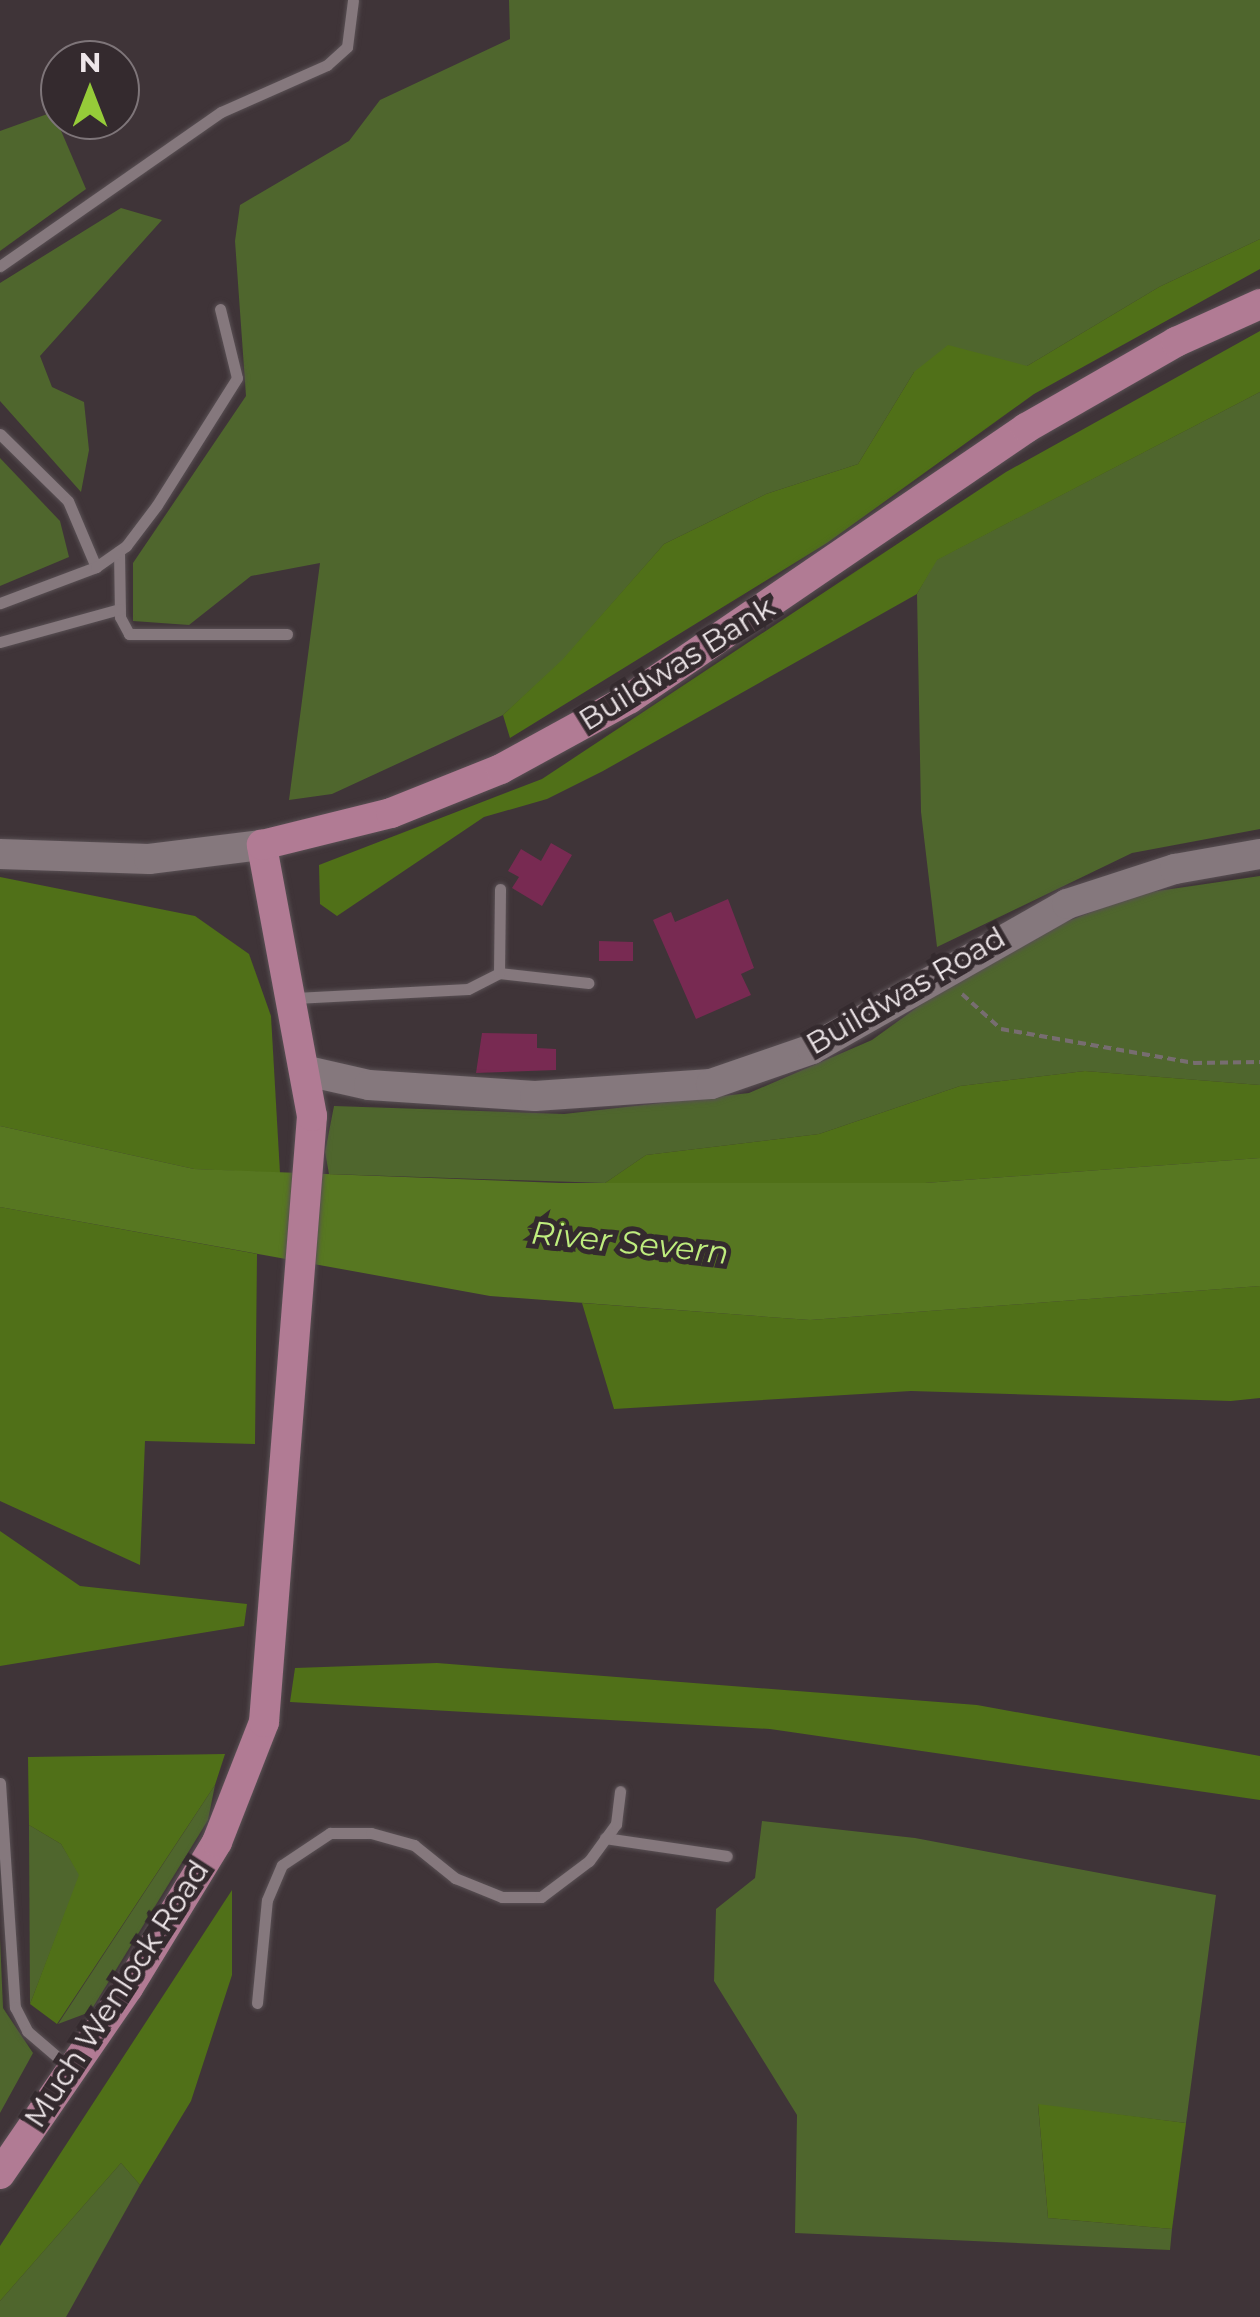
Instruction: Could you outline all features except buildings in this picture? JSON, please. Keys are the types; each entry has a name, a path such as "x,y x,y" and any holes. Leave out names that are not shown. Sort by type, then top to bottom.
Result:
{"main road":[{"name":"Buildwas Bank","path":"262,845 391,813 501,770 630,699 1026,428 1176,342 1260,304"},
{"path":"262,845 308,1071"},
{"name":"Much Wenlock Road","path":"0,2174 197,1874 251,1765 269,1687 286,1399 312,1116 308,1071"}],"street":[{"path":"0,854 150,859 262,845"},
{"name":"Buildwas Road","path":"308,1071 451,1092 664,1092 726,1079 812,1049 1008,932 1117,885 1260,854"}],"lane":[{"path":"0,266 221,112 327,65 347,47 353,0"},
{"path":"0,603 96,567 119,550 199,445 237,378 220,308"},
{"path":"0,434 68,501 96,567"},
{"path":"119,550 122,627 142,638 288,634"},
{"path":"0,642 120,609"},
{"path":"499,973 500,889"},
{"path":"295,998 468,989 499,973 588,983"},
{"path":"0,1783 16,2007 27,2031 69,2068"},
{"path":"257,2003 267,1900 282,1865 330,1834 371,1834 414,1845 455,1878 502,1897 541,1897 589,1861 616,1824 620,1792"},
{"path":"605,1838 727,1856"}],"path":[{"path":"944,969 1002,1030 1194,1063 1260,1062"}],"shaded area":[{"path":"509,0 1260,0 1260,239 1159,287 1027,366 914,372 858,464 766,494 664,544 562,661 503,715 332,794 289,800 320,563 251,576 189,625 133,621 133,563 246,396 235,241 240,205 349,141 380,100 510,39"},
{"path":"40,117 40,140 65,140 86,189 0,251 0,131"},
{"path":"121,208 162,220 40,356 52,387 84,402 89,450 81,492 0,401 0,283"},
{"path":"1260,239 1260,269 1034,394 827,543 510,738 503,715 562,660 664,544 766,494 858,464 914,372 948,345 1027,366 1159,287"},
{"path":"1260,331 1260,392 937,560 917,594 603,771 547,799 484,817 337,916 320,904 319,865 542,779 1006,472"},
{"path":"1260,392 1260,829 1132,853 937,947 921,812 917,594 936,560"},
{"path":"0,458 60,521 69,557 0,586"},
{"path":"1260,876 1260,1085 1085,1071 960,1086 819,1134 646,1155 605,1183 329,1174 325,1152 334,1106 564,1114 749,1093 872,1040 952,982 1043,931 1137,894"},
{"path":"0,877 195,916 249,954 271,1016 280,1173 194,1169 0,1126"},
{"path":"1085,1071 1260,1085 1260,1158 925,1183 605,1183 646,1155 819,1134 960,1086"},
{"path":"0,1207 257,1254 255,1444 145,1441 140,1565 0,1501"},
{"path":"1260,1286 1260,1398 1231,1401 911,1391 614,1409 582,1303 810,1320"},
{"path":"0,1531 80,1586 247,1604 244,1626 0,1666"},
{"path":"437,1663 977,1705 1260,1756 1260,1800 770,1729 290,1702 295,1668"},
{"path":"225,1754 215,1785 57,2024 30,2004 79,1875 61,1844 29,1825 28,1757"},
{"path":"215,1785 208,1820 90,2012 58,2024"},
{"path":"762,1821 915,1838 1216,1895 1186,2123 1038,2105 1048,2218 1172,2229 1170,2250 795,2233 797,2115 714,1981 716,1909 755,1878"},
{"path":"29,1825 61,1844 80,1875 30,2004"},
{"path":"232,1890 232,1975 191,2101 140,2185 121,2163 0,2301 0,2246"},
{"path":"0,1938 3,2008 33,2053 0,2113"},
{"path":"1038,2104 1186,2123 1172,2229 1048,2218"},
{"path":"121,2163 140,2185 66,2317 0,2317 0,2301"}],"water":[{"name":"River Severn","path":"0,1126 194,1169 560,1183 925,1183 1260,1158 1260,1286 810,1320 490,1296 0,1207"}]}
